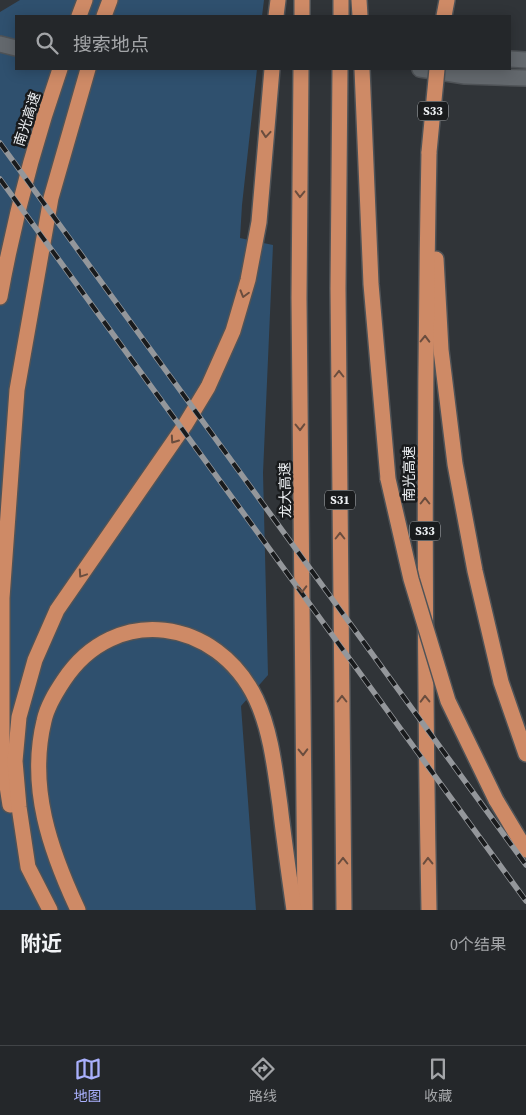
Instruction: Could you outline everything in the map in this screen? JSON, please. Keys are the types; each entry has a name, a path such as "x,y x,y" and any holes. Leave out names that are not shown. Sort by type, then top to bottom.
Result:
{"highway":[{"path":"79,15 85,0"},
{"path":"276,15 278,0"},
{"path":"302,0 302,15"},
{"path":"341,0 341,15"},
{"path":"359,0 360,15"},
{"path":"444,15 447,0"},
{"name":"南光高速","path":"0,297 20,198 40,127 60,70"},
{"path":"50,910 28,867 11,813 2,754 2,598 17,390 51,198 88,70"},
{"path":"28,867 19,807 15,761 19,717 35,660 57,610 208,387 234,330 248,280 259,222 272,70"},
{"name":"龙大高速","path":"301,70 299,298 305,910"},
{"name":"S31","path":"340,70 338,298 344,910"},
{"path":"362,70 371,284 388,479 411,579 448,701 496,800 526,850"},
{"name":"南光高速","path":"429,910 425,694 425,347 430,152 437,70"},
{"path":"430,152 441,350 454,464 475,571 501,682 526,754"},
{"path":"78,910 59,870 44,819 38,781 44,719 56,692 71,669 88,651 106,640 132,630 156,629 177,632 198,640 221,654 240,674 255,697 264,718 275,767 294,910"}],"street":[{"path":"0,44 15,48"},
{"path":"511,59 526,60"},
{"path":"426,70 465,76 526,78"}],"shaded area":[{"path":"20,0 264,0 262,15 15,15 15,70 257,70 240,238 273,245 263,473 268,675 241,706 256,910 0,910 0,12"}],"railway":[{"path":"0,143 526,865"},
{"path":"0,179 526,901"}]}
